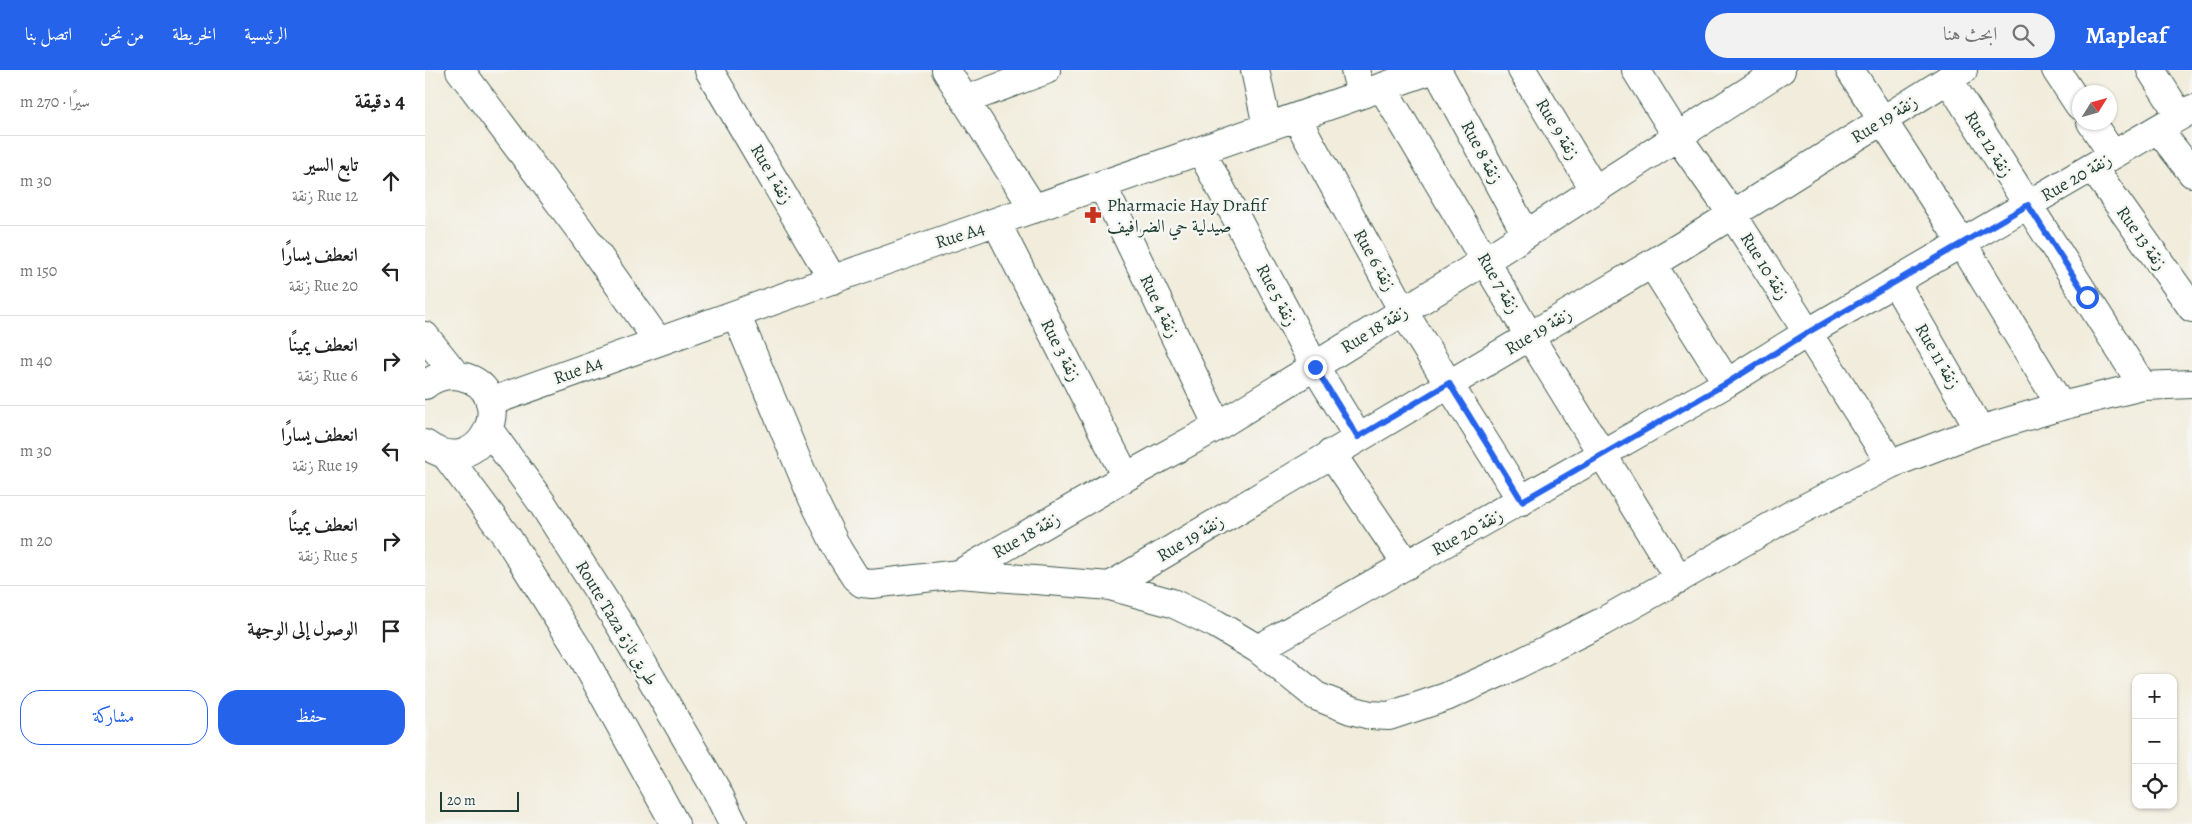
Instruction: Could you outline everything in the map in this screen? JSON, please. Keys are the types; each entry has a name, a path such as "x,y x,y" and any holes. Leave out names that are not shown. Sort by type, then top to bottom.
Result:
{"main road":[{"path":"460,70 580,230 657,341"},
{"name":"Rue 1 زنقة","path":"709,70 833,280"},
{"path":"946,70 1034,209"},
{"path":"965,100 1046,70"},
{"path":"1255,70 1267,126"},
{"name":"Rue A4","path":"490,402 657,341 1296,117 1366,84 1431,70"},
{"name":"Rue 8 زنقة","path":"1437,70 1526,234"},
{"name":"Rue 9 زنقة","path":"1523,70 1594,189"},
{"name":"Rue 10 زنقة","path":"1636,70 1677,136 1732,214 1891,464"},
{"name":"Rue 18 زنقة","path":"959,574 1218,426 1315,367 1486,260 1781,70"},
{"path":"1850,70 1962,243 2061,406"},
{"path":"2056,70 2072,94"},
{"path":"2151,70 2177,118 2192,173"},
{"name":"Rue 19 زنقة","path":"1110,586 1652,264 1955,74"},
{"name":"Rue 12 زنقة","path":"1955,74 2028,205 2143,386"},
{"name":"Rue 7 زنقة","path":"1366,84 1486,260 1530,337 1679,580"},
{"name":"Rue 6 زنقة","path":"1296,117 1403,311 1522,501"},
{"name":"Rue 20 زنقة","path":"1258,649 1522,501 1727,383 1807,333 2177,118"},
{"name":"Rue 13 زنقة","path":"2093,130 2103,161 2192,308"},
{"name":"Rue 5 زنقة","path":"1201,151 1315,367 1358,437"},
{"name":"Rue 4 زنقة","path":"1102,186 1218,426"},
{"name":"Rue 3 زنقة","path":"996,222 1126,477"},
{"path":"1652,264 1727,383"},
{"name":"Rue 11 زنقة","path":"1895,282 1980,430"},
{"path":"736,314 813,500 838,550 855,577 862,583 872,584 959,574 1110,586 1173,604 1216,624 1258,649 1316,696 1351,710 1370,715 1389,716 1446,697 1508,669 1679,580 1791,515 1891,464 1980,430 2061,406 2143,386 2192,384"},
{"path":"425,336 456,375"},
{"path":"425,385 444,375 467,377 477,383 490,402 492,417 489,430 481,442 471,450 459,454 435,449"},
{"name":"Route Taza طريق تازة","path":"489,430 542,503 620,625 717,791 733,824"},
{"path":"435,449 507,537 581,654 675,824"},
{"path":"1331,453 1407,565"}],"place":[{"name":"Pharmacie Hay Drafif صيدلية حي الضرافيف","path":"1093,215"}],"route":[{"path":"1315,367 1358,437 1449,383 1522,501 1727,383 1807,333 2028,205 2087,297"}]}
